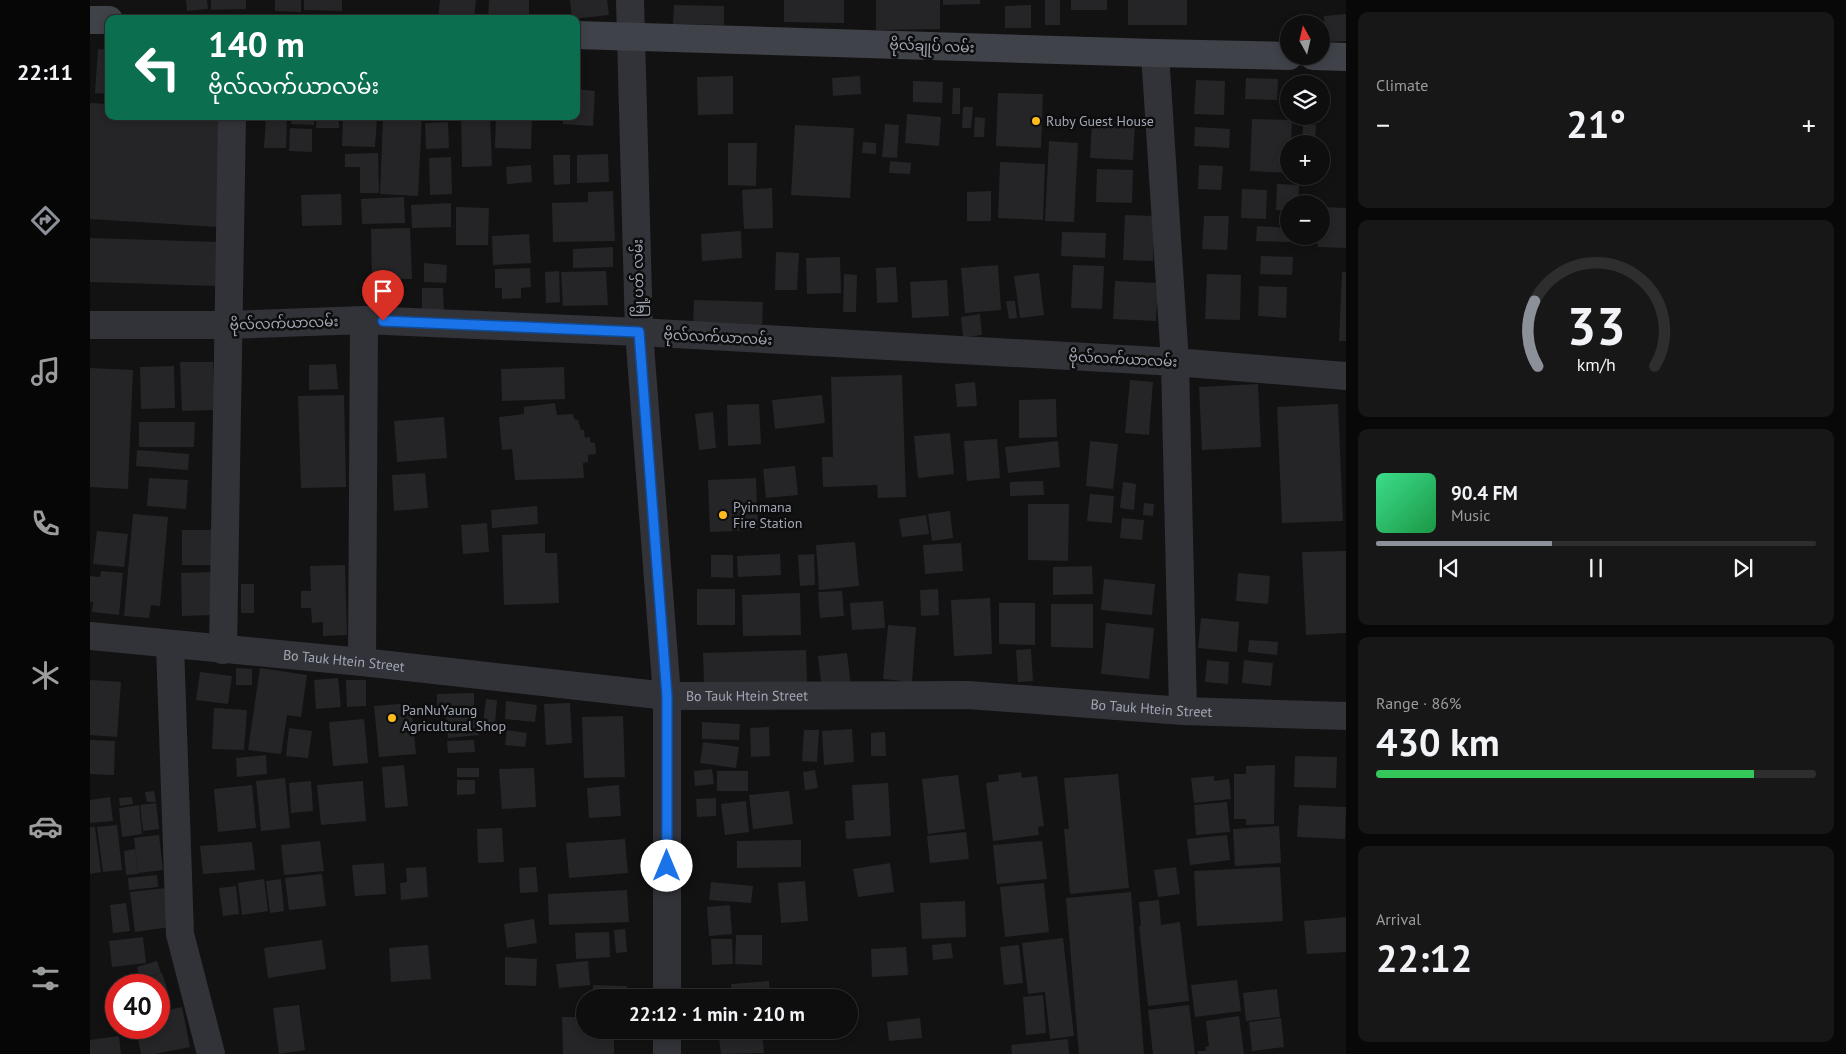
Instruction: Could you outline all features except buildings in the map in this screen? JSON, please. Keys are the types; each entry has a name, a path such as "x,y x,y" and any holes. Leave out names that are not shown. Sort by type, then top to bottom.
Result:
{"main road":[{"path":"90,20 105,20"},
{"name":"ဗိုလ်ချုပ် လမ်း","path":"580,35 1280,56"},
{"path":"1330,57 1346,57"}],"street":[{"name":"မြို့ပတ် လမ်း","path":"630,0 639,332 667,696 667,989"},
{"path":"1155,53 1175,362 1183,711"},
{"path":"223,650 232,120"},
{"path":"362,662 364,320"},
{"name":"ဗိုလ်လက်ယာလမ်း","path":"90,325 228,325 364,320 639,332 1175,362 1346,376"},
{"name":"Bo Tauk Htein Street","path":"90,636 362,662 667,696 968,695 1183,711 1346,716"},
{"path":"170,645 180,934 210,1054"},
{"path":"667,1039 667,1054"}],"place":[{"name":"Ruby Guest House","path":"1036,121"},
{"name":"Pyinmana Fire Station","path":"723,515"},
{"name":"PanNuYaung Agricultural Shop","path":"392,718"}],"route":[{"path":"383,321 639,332 667,696 667,866"}]}
